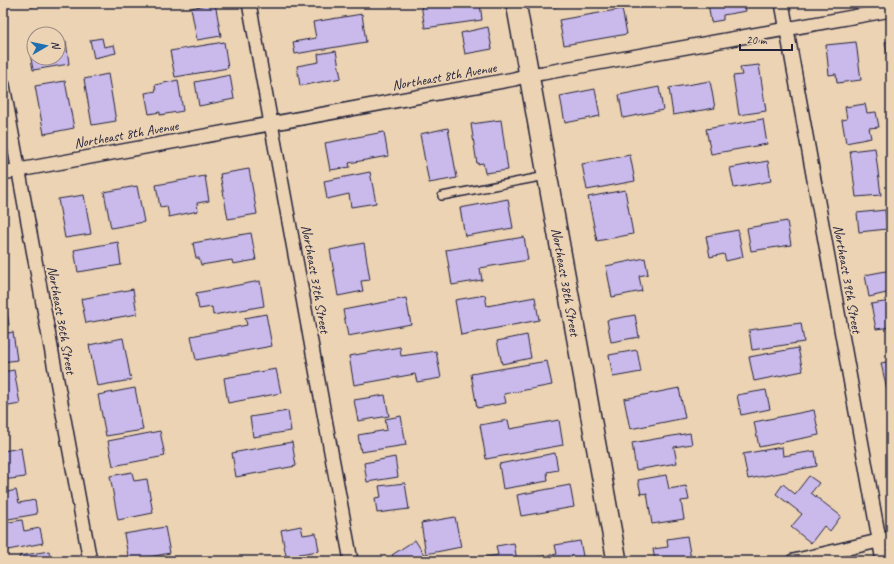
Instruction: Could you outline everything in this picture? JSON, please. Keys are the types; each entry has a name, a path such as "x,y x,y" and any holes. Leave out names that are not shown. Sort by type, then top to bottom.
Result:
{"street":[{"name":"Northeast 37th Street","path":"250,3 351,561"},
{"name":"Northeast 38th Street","path":"516,3 546,176 617,561"},
{"name":"Northeast 39th Street","path":"782,3 885,539 883,561"},
{"name":"Northeast 8th Avenue","path":"3,173 514,79 528,75 543,74 891,10"},
{"name":"Northeast 36th Street","path":"3,85 90,561"},
{"path":"793,561 885,539"}],"lane":[{"path":"442,196 546,176"}],"building":[{"path":"30,3 51,3 31,7"},
{"path":"215,3 221,36 197,40 191,8"},
{"path":"293,3 319,3 293,7"},
{"path":"439,3 480,3 482,20 425,28 421,5"},
{"path":"553,3 574,3 554,7"},
{"path":"708,3 744,3 746,11 723,15 723,20 711,22"},
{"path":"622,9 627,34 564,45 559,20"},
{"path":"362,14 366,42 295,54 293,42 316,38 313,22"},
{"path":"488,27 492,49 465,54 461,33"},
{"path":"102,38 104,47 114,45 116,53 94,58 90,40"},
{"path":"66,41 69,64 66,64"},
{"path":"891,41 891,67 890,67 885,42"},
{"path":"224,42 228,68 175,77 170,51"},
{"path":"856,42 861,80 837,83 836,74 829,75 826,45"},
{"path":"336,51 341,78 300,86 297,66 319,62 318,54"},
{"path":"759,65 766,111 739,115 733,76 742,75 740,67"},
{"path":"32,66 57,66 33,70"},
{"path":"108,74 116,121 92,125 84,79"},
{"path":"230,75 234,99 199,106 195,82"},
{"path":"178,80 183,111 160,115 160,112 149,114 145,93 156,91 155,85"},
{"path":"65,81 74,128 44,134 35,86"},
{"path":"710,81 715,108 673,115 669,88"},
{"path":"659,87 663,110 623,118 619,95"},
{"path":"595,89 600,116 565,123 560,96"},
{"path":"865,104 867,113 876,112 879,127 869,128 871,138 846,143 842,120 847,119 845,107"},
{"path":"763,119 767,144 711,154 706,129"},
{"path":"501,120 508,170 485,173 483,163 477,164 471,124"},
{"path":"448,128 457,178 429,183 420,134"},
{"path":"384,132 388,156 349,163 350,167 330,170 325,143"},
{"path":"875,148 881,195 856,197 850,151"},
{"path":"630,155 635,181 587,190 582,164"},
{"path":"768,161 771,181 734,188 730,168"},
{"path":"249,169 257,214 228,219 220,174"},
{"path":"370,172 376,203 351,207 349,194 327,199 324,181"},
{"path":"205,176 209,201 197,203 198,211 169,217 167,206 160,207 156,185"},
{"path":"137,186 144,222 111,228 104,192"},
{"path":"625,190 633,234 597,241 588,197"},
{"path":"84,195 91,234 65,238 58,199"},
{"path":"508,199 513,228 465,236 460,208"},
{"path":"885,210 887,229 859,232 857,213"},
{"path":"787,221 791,245 751,251 747,228"},
{"path":"738,230 743,257 726,261 724,254 710,257 706,236"},
{"path":"251,233 256,260 233,264 232,260 201,265 199,258 196,258 193,243"},
{"path":"524,237 528,260 480,268 482,280 452,285 446,250"},
{"path":"118,242 121,265 78,272 74,250"},
{"path":"364,243 370,280 361,281 363,291 338,296 330,250"},
{"path":"645,258 648,274 639,276 642,291 612,297 606,266"},
{"path":"3,267 6,288 3,289"},
{"path":"891,270 891,292 869,297 865,275"},
{"path":"260,281 264,306 213,315 212,307 199,309 196,293"},
{"path":"133,289 137,314 86,323 81,299"},
{"path":"485,295 487,306 535,297 539,320 461,335 455,300"},
{"path":"406,298 411,324 348,336 343,310"},
{"path":"891,301 891,327 876,329 871,304"},
{"path":"6,304 9,325 3,326 3,305"},
{"path":"266,314 272,346 196,360 191,336 247,325 245,318"},
{"path":"635,315 639,337 611,342 607,320"},
{"path":"801,323 804,342 752,350 749,330"},
{"path":"13,332 17,360 3,362 3,334"},
{"path":"527,335 531,358 502,364 497,341"},
{"path":"123,338 131,380 97,386 89,345"},
{"path":"400,347 401,356 436,351 441,378 417,382 415,374 354,385 349,356"},
{"path":"798,348 803,371 754,381 749,357"},
{"path":"637,350 641,372 613,377 609,355"},
{"path":"547,361 552,385 504,394 506,403 477,408 471,374"},
{"path":"891,361 891,389 887,390 881,363"},
{"path":"276,369 281,393 228,403 224,378"},
{"path":"14,370 20,404 3,407 3,372"},
{"path":"135,388 143,430 106,436 98,395"},
{"path":"679,388 685,418 630,429 624,399"},
{"path":"766,390 770,409 741,415 737,395"},
{"path":"891,394 891,416 887,395"},
{"path":"385,395 389,416 358,421 354,400"},
{"path":"814,410 819,435 759,447 754,422"},
{"path":"288,411 291,431 253,437 250,417"},
{"path":"401,416 406,445 361,452 358,435 387,430 385,419"},
{"path":"508,420 510,429 559,420 563,445 486,459 480,425"},
{"path":"160,431 165,456 113,466 108,441"},
{"path":"690,433 692,444 674,447 677,463 636,470 632,443"},
{"path":"292,442 296,466 236,477 232,453"},
{"path":"782,447 783,456 815,451 817,466 748,479 743,454"},
{"path":"21,448 25,477 3,480 3,451"},
{"path":"555,453 558,470 547,472 548,481 503,489 499,464"},
{"path":"395,457 398,477 367,482 364,463"},
{"path":"132,472 134,481 147,479 153,513 118,520 110,476"},
{"path":"666,475 669,489 686,486 689,500 681,501 684,519 652,524 647,493 641,494 638,480"},
{"path":"809,476 819,483 811,493 841,516 830,531 824,526 811,543 791,527 802,514 776,494 783,484 795,494"},
{"path":"405,483 409,509 377,513 375,498 381,497 379,486"},
{"path":"570,485 574,507 521,516 517,495"},
{"path":"16,490 19,503 35,500 37,514 3,520 3,493"},
{"path":"455,517 461,547 426,554 421,523"},
{"path":"22,520 24,531 40,528 43,543 3,551 3,523"},
{"path":"301,526 303,535 316,533 319,551 299,554 301,561 287,561 281,530"},
{"path":"165,527 170,553 129,561 124,534"},
{"path":"687,536 691,559 681,561 655,561 653,549 668,547 667,539"},
{"path":"415,540 428,561 396,561 392,555"},
{"path":"580,541 584,561 533,561 532,558 557,554 555,545"},
{"path":"514,543 517,561 477,561 476,559 498,555 496,546"},
{"path":"49,551 51,561 20,561 19,556"}]}
